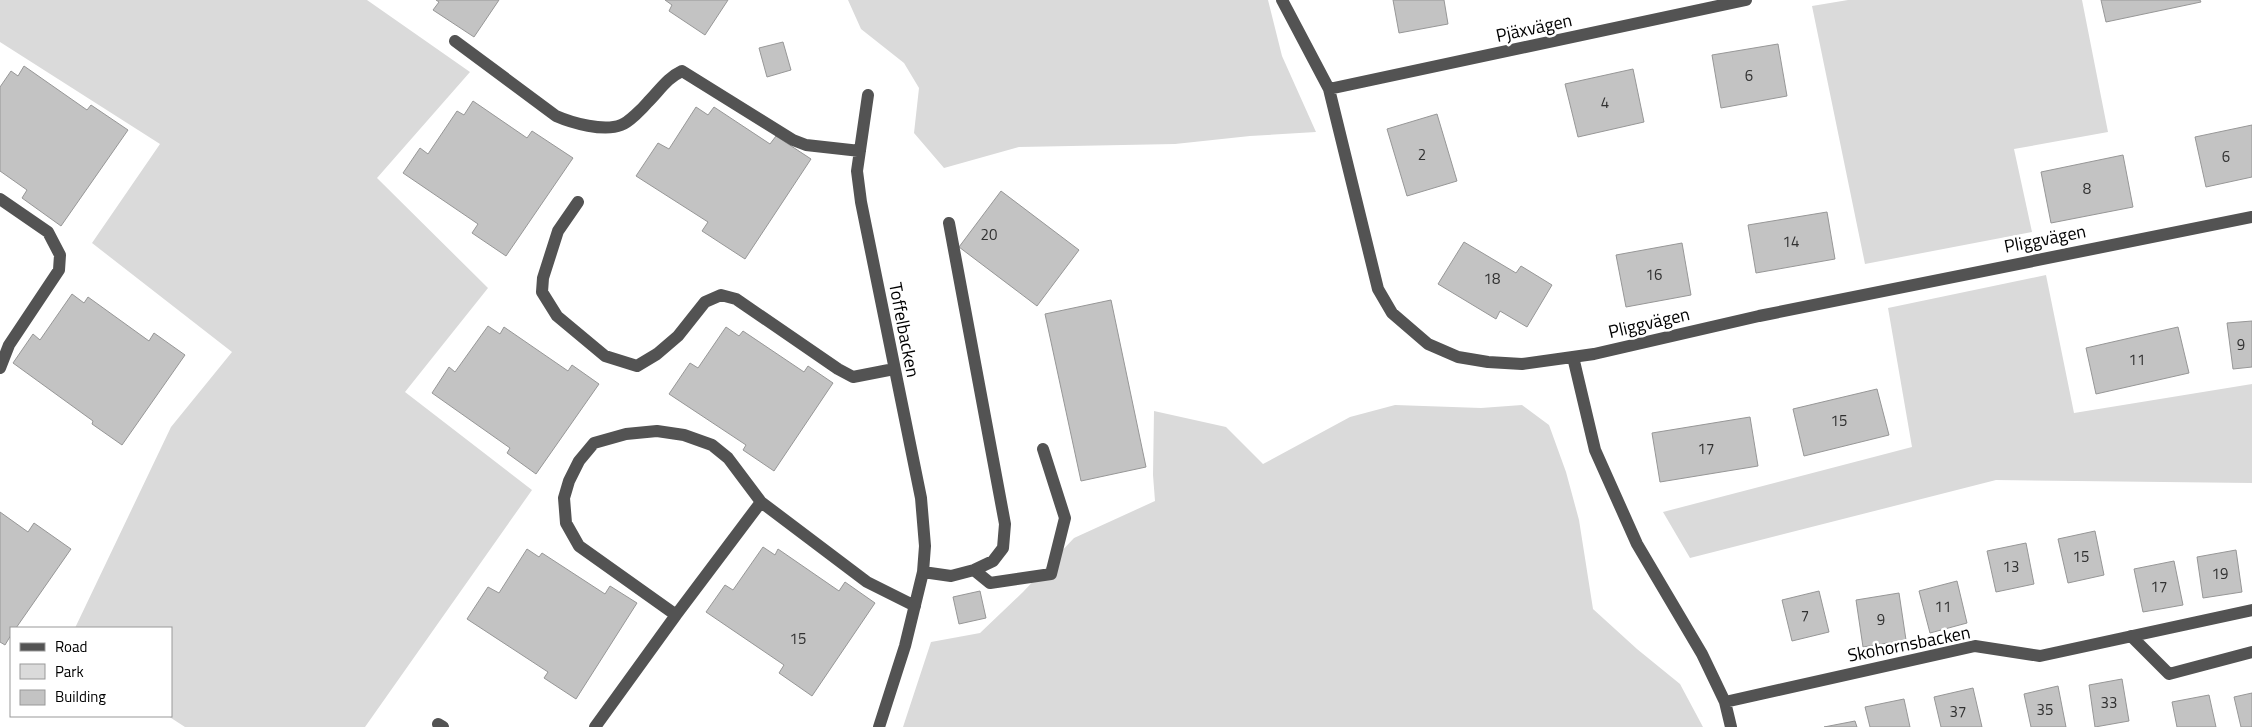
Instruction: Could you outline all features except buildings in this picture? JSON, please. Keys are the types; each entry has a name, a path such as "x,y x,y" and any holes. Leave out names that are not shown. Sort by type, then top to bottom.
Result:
{"street":[{"name":"Pliggvägen","path":"1282,0 1329,89 1378,289 1392,313 1428,344 1458,357 1488,362 1522,364 1573,357 2007,264 2252,216"},
{"name":"Pjäxvägen","path":"1329,89 1746,0"},
{"path":"455,41 556,116 573,124 603,127 621,125 648,103 670,77 682,71 793,140 806,145 860,151"},
{"name":"Toffelbacken","path":"868,95 857,171 861,202 921,498 925,546 923,572 905,646 879,727"},
{"path":"0,199 48,232 60,255 59,270 5,342 0,368"},
{"path":"578,202 558,231 543,278 542,292 557,316 605,356 637,366 657,354 678,336 704,302 721,295 736,299 853,377 894,369"},
{"path":"923,572 951,576 974,570 993,561 1003,548 1005,524 949,223"},
{"path":"1573,357 1595,450 1637,544 1702,654 1725,702 1730,727"},
{"path":"676,615 579,546 566,523 564,498 569,481 579,461 594,443 626,434 656,431 684,435 712,445 728,458 761,502 867,582 915,606"},
{"path":"974,570 990,583 1050,574 1066,518 1043,449"},
{"path":"595,727 761,502"},
{"name":"Skohornsbacken","path":"1725,702 1974,646 2040,656 2252,610"},
{"path":"2131,636 2169,674 2252,652"}],"green space":[{"path":"0,0 367,0 470,72 377,178 488,288 405,392 532,490 365,727 185,727 170,717 172,717 172,627 75,627 171,427 232,352 92,243 160,144 0,42"},
{"path":"848,0 1268,0 1282,56 1316,132 1250,136 1175,144 1019,147 944,168 914,133 919,88 904,63 861,29"},
{"path":"1848,0 2082,0 2108,132 2014,149 2032,232 1865,264 1812,6"},
{"path":"2046,275 2074,413 2252,384 2252,483 1996,480 1690,558 1663,512 1912,447 1888,308"},
{"path":"1395,405 1481,408 1522,405 1549,425 1566,472 1579,520 1593,609 1637,649 1680,684 1703,727 903,727 931,642 980,633 1023,592 1074,538 1155,501 1153,475 1154,411 1226,427 1263,464 1350,417"}]}
